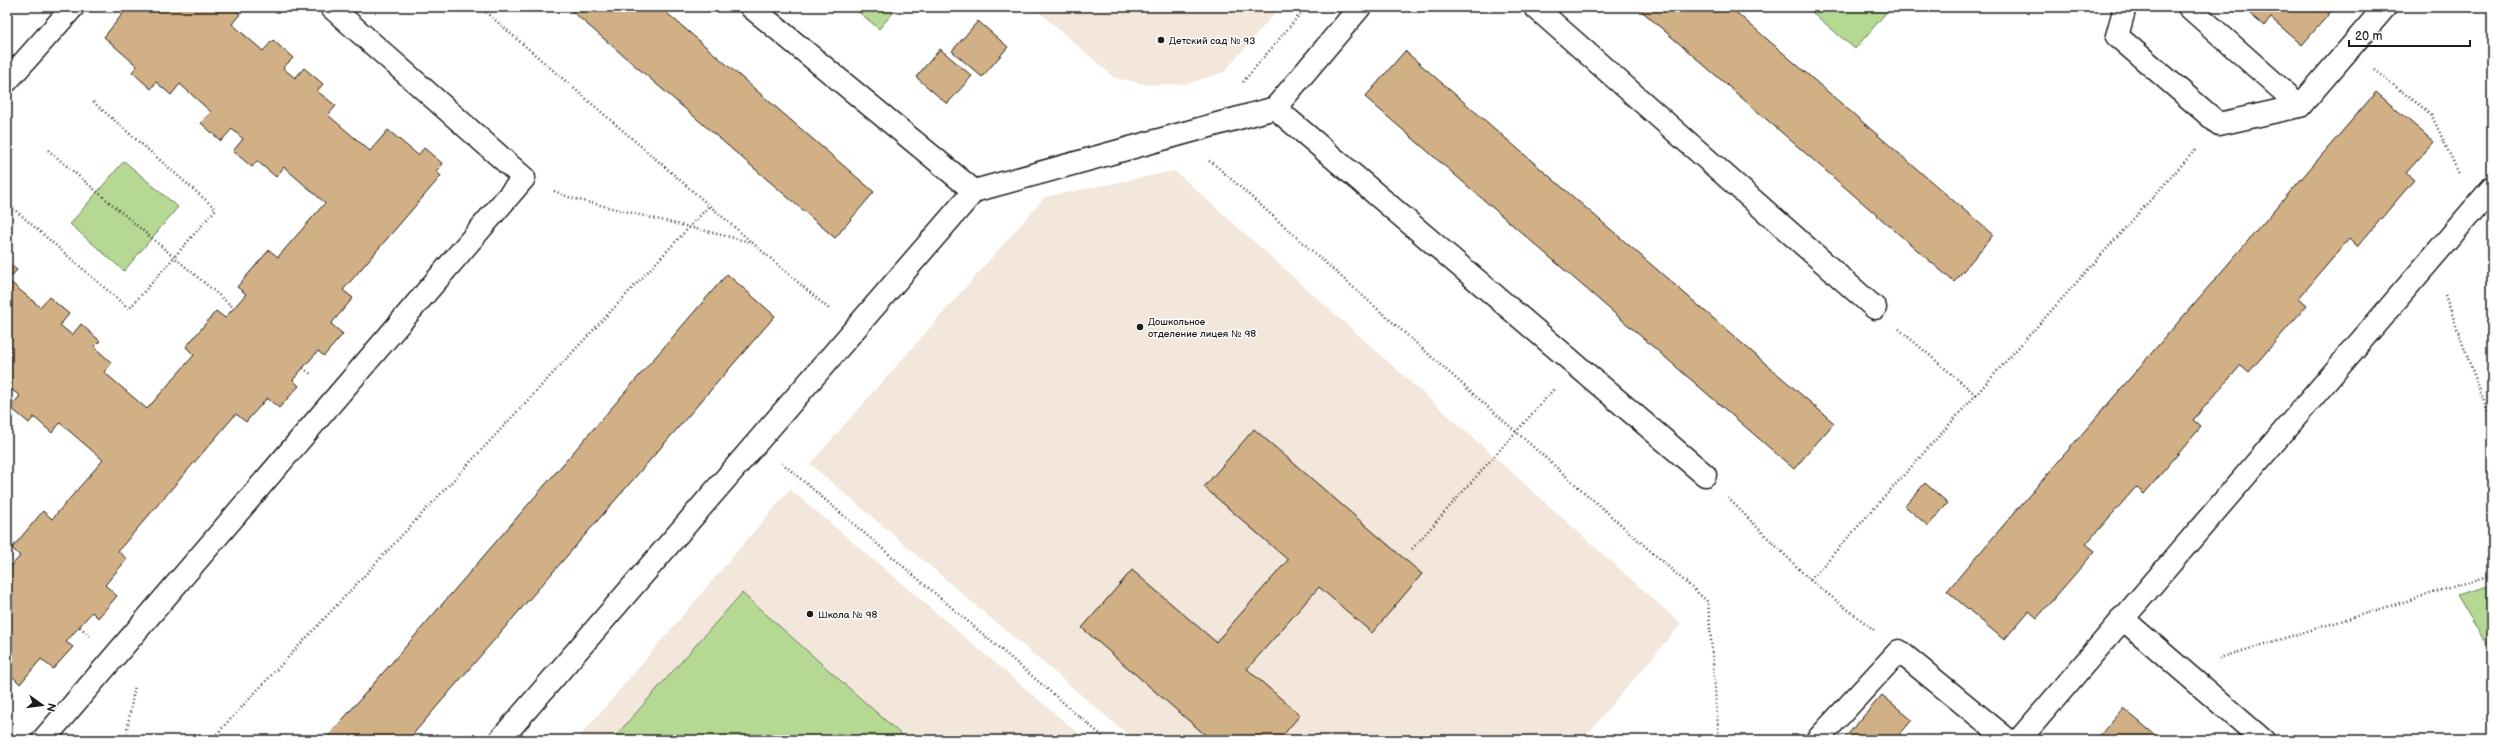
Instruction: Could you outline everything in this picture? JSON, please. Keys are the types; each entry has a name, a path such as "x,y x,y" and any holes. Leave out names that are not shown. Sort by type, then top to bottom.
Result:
{"lane":[{"path":"7,81 73,7"},
{"path":"43,740 524,178 331,7"},
{"path":"751,7 974,191"},
{"path":"500,740 974,191 1275,108 1360,7"},
{"path":"1535,7 1875,308"},
{"path":"2125,7 2117,36 2219,124 2300,106 2384,7"},
{"path":"2189,7 2300,106"},
{"path":"1275,108 1705,475"},
{"path":"2018,740 2492,188"},
{"path":"2122,618 2263,740"},
{"path":"1817,740 1899,651 2008,740"}],"path":[{"path":"480,7 853,331"},
{"path":"1240,86 1306,7"},
{"path":"2348,50 2431,114 2475,208"},
{"path":"7,203 129,310 216,209 91,100"},
{"path":"1810,580 2219,124"},
{"path":"48,150 234,308"},
{"path":"1206,160 1213,162 1708,602 1719,740"},
{"path":"524,178 571,198 752,243"},
{"path":"211,740 709,206"},
{"path":"2432,258 2492,424"},
{"path":"1875,308 1976,395"},
{"path":"1412,548 1575,364"},
{"path":"757,442 1107,740"},
{"path":"1705,475 1810,580 1899,651"},
{"path":"7,565 10,568"},
{"path":"2181,669 2492,575"}],"shaded area":[{"name":"Детский сад № 93","path":"1033,7 1280,7 1224,72 1187,84 1151,85 1115,78"},
{"name":"Дошкольное отделение лицея № 98","path":"1175,171 1681,624 1582,740 1134,740 810,464 1045,197"},
{"name":"Школа № 98","path":"790,489 1086,740 577,740"}],"green space":[{"path":"853,7 898,7 879,29"},
{"path":"1806,7 1891,7 1855,49"},
{"path":"124,161 178,207 124,271 70,224"},
{"path":"2492,585 2492,654 2457,595"},
{"path":"742,593 904,737 901,740 612,740"}],"building":[{"path":"128,7 232,7 240,14 232,24 263,51 273,40 293,58 283,68 295,78 304,68 323,84 317,91 336,106 328,115 370,151 388,130 418,155 424,148 443,164 436,171 441,176 343,290 353,298 331,324 343,334 324,356 318,351 303,368 293,380 299,386 279,408 267,398 246,422 236,414 118,551 127,559 105,585 117,596 98,618 92,612 66,642 73,647 53,669 41,659 20,684 11,675 7,679 7,571 20,556 12,548 43,511 52,519 103,460 60,423 52,433 34,417 29,423 10,407 20,396 7,386 7,262 17,270 8,280 40,307 49,297 69,314 60,325 72,335 81,324 100,341 94,347 112,363 104,372 147,409 194,355 186,347 216,311 225,318 246,294 237,287 269,250 278,257 325,203 284,167 276,177 257,161 252,167 233,151 243,139 232,129 221,141 201,123 211,112 180,84 171,95 156,82 151,89 132,72 137,66 104,37"},
{"path":"567,7 660,7 874,192 835,238"},
{"path":"1637,7 1730,7 1993,235 1954,282"},
{"path":"2242,7 2335,7 2302,45 2271,18 2264,26"},
{"path":"978,21 1008,47 982,77 952,51"},
{"path":"940,49 972,76 947,104 916,77"},
{"path":"1405,51 1834,423 1794,469 1365,97"},
{"path":"2376,92 2434,142 2406,173 2414,180 2357,247 2349,239 2299,298 2307,305 2249,372 2241,365 2193,420 2201,427 2144,494 2136,487 2086,544 2095,551 2037,618 2029,611 2004,640 1947,591"},
{"path":"727,274 775,316 408,740 325,740"},
{"path":"1254,429 1422,574 1372,633 1319,587 1247,669 1300,715 1279,740 1211,740 1082,628 1132,570 1216,642 1288,560 1204,487"},
{"path":"1925,483 1948,503 1928,526 1905,506"},
{"path":"1882,695 1912,720 1895,740 1843,740"},
{"path":"2123,708 2161,740 2096,740"}],"place":[{"name":"Детский сад № 93","path":"1161,40"},
{"name":"Дошкольное отделение лицея № 98","path":"1140,327"},
{"name":"Школа № 98","path":"810,614"}]}
